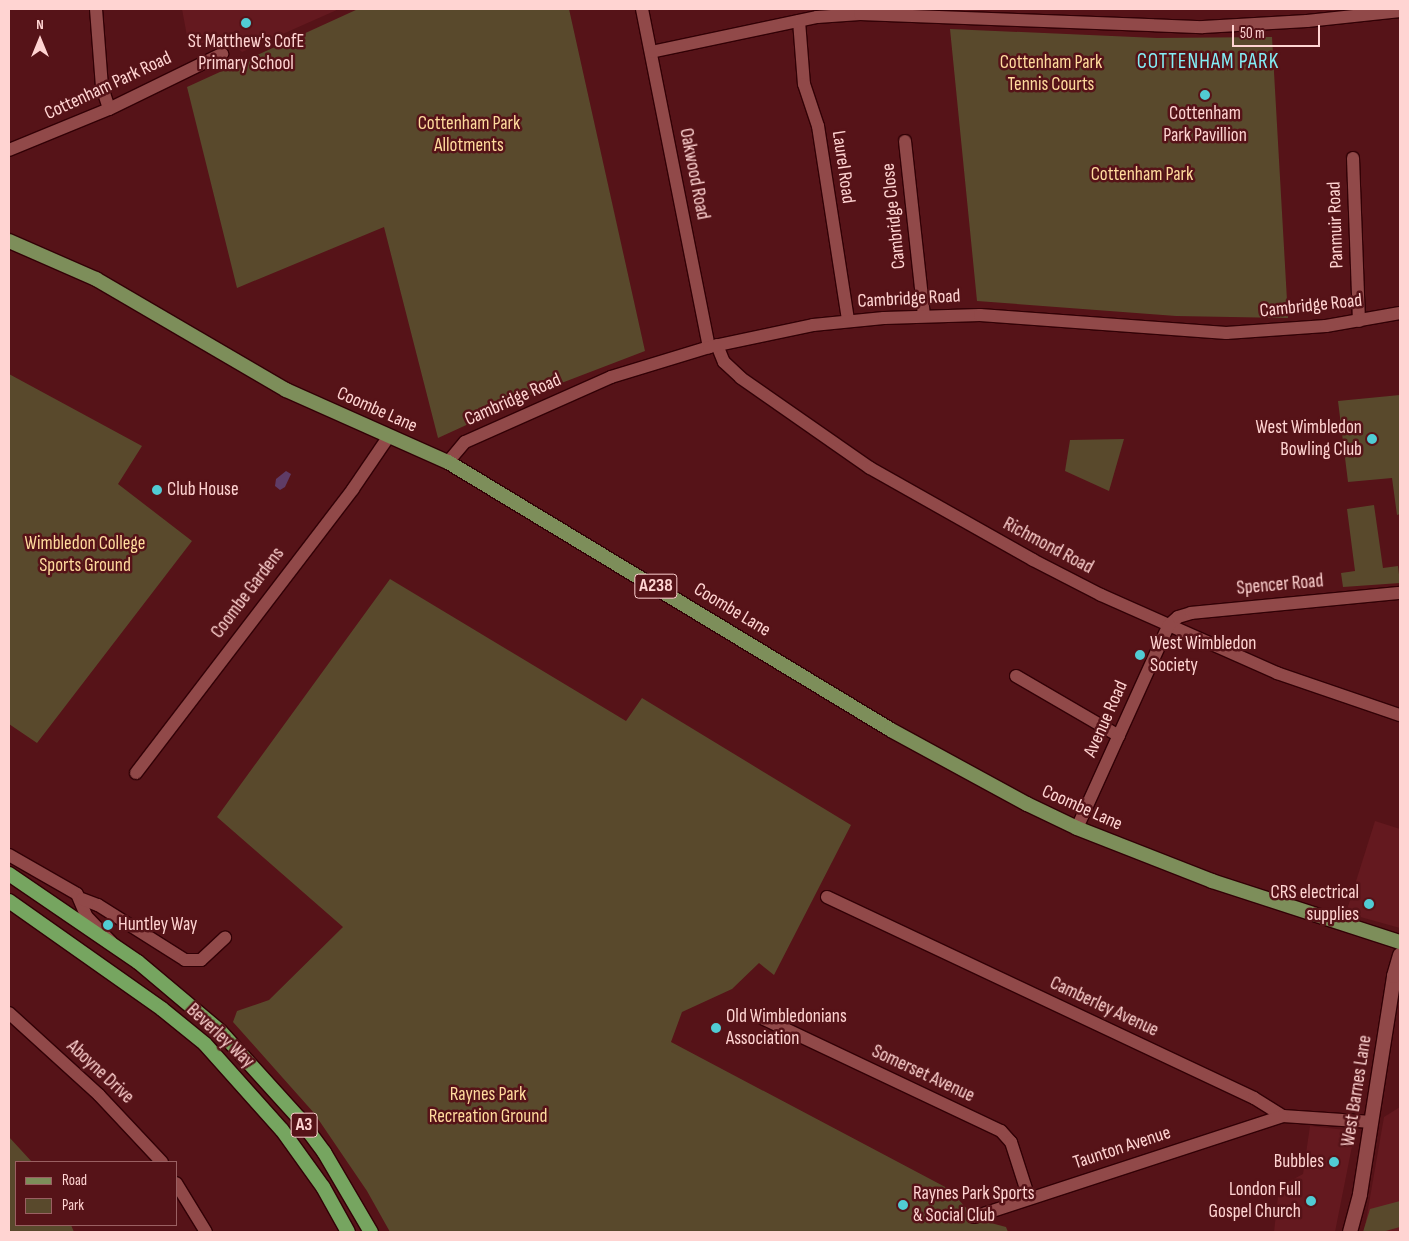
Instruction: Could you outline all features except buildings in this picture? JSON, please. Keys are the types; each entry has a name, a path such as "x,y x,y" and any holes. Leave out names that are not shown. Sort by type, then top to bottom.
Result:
{"highway":[{"name":"Beverley Way","path":"9,874 112,944 187,1000 275,1089 324,1152 371,1232"},
{"name":"Beverley Way","path":"9,901 16,910 162,1009 205,1044 282,1130 323,1187 348,1232"}],"main road":[{"name":"Coombe Lane","path":"9,241 96,279 286,390 448,462 891,730 1077,828 1212,881 1400,942"},
{"name":"West Barnes Lane","path":"1350,1232 1372,1122 1394,976 1400,955"}],"street":[{"path":"96,9 102,87 109,109"},
{"name":"Oakwood Road","path":"642,9 713,346"},
{"path":"651,52 799,21 860,14 1203,27 1289,23 1400,11"},
{"name":"Laurel Road","path":"799,21 804,84 818,126 848,320"},
{"name":"Cottenham Park Road","path":"9,150 109,109 222,54"},
{"name":"Cambridge Close","path":"905,141 924,316"},
{"name":"Panmuir Road","path":"1353,158 1359,321"},
{"name":"Cambridge Road","path":"448,462 465,442 611,377 713,346 848,320 924,316 1015,316 1159,330 1226,333 1359,321 1400,313"},
{"name":"Richmond Road","path":"713,346 724,362 741,378 870,468 1032,560 1168,626 1277,673 1400,715"},
{"name":"Coombe Gardens","path":"136,773 352,489 389,436"},
{"name":"Spencer Road","path":"1168,626 1178,617 1191,612 1400,593"},
{"name":"Avenue Road","path":"1077,828 1168,626"},
{"path":"1016,676 1119,736"},
{"path":"9,855 82,900 98,905 184,960 201,960 225,938"},
{"name":"Camberley Avenue","path":"827,897 1254,1098 1283,1116 1372,1122"},
{"name":"Beverley Way","path":"82,900 87,917 112,944"},
{"name":"Aboyne Drive","path":"9,1013 119,1115 161,1161"},
{"name":"Somerset Avenue","path":"762,1018 1001,1131 1011,1142 1029,1198"},
{"name":"Taunton Avenue","path":"974,1217 1283,1116"},
{"path":"178,1186 206,1232"}],"shaded area":[{"name":"St Matthew's CofE Primary School","path":"182,9 339,9 242,52 225,37 189,47"},
{"path":"286,471 291,474 285,487 280,490 275,486 276,479"},
{"path":"1375,821 1400,829 1400,928 1346,913"},
{"path":"1400,1107 1400,1232 1364,1232 1384,1117"},
{"path":"1310,1126 1355,1131 1335,1232 1274,1232 1279,1187 1303,1174"}],"green space":[{"name":"Cottenham Park Allotments","path":"358,9 569,9 645,351 538,392 438,438 384,227 237,288 187,87"},
{"name":"Cottenham Park","path":"950,29 1157,38 1272,37 1288,318 1176,316 977,301"},
{"name":"Wimbledon College Sports Ground","path":"9,374 142,446 118,484 192,541 37,743 9,724"},
{"name":"West Wimbledon Bowling Club","path":"1400,395 1400,514 1397,515 1392,478 1348,482 1338,401"},
{"path":"1124,439 1109,491 1065,471 1070,440"},
{"path":"1374,505 1383,568 1398,566 1400,583 1343,587 1341,573 1355,571 1347,509"},
{"name":"Raynes Park Recreation Ground","path":"390,579 626,721 642,698 851,825 774,975 759,963 732,989 682,1012 671,1042 949,1189 976,1219 1006,1227 1008,1232 390,1232 367,1191 314,1113 233,1022 237,1011 269,1000 343,927 217,817"},
{"path":"9,1137 31,1161 15,1161 15,1226 71,1226 74,1232 9,1232"},
{"path":"1400,1201 1400,1227 1382,1232 1363,1232 1370,1209"}],"place":[{"name":"St Matthew's CofE Primary School","path":"246,23"},
{"name":"Cottenham Park Pavillion","path":"1205,95"},
{"name":"West Wimbledon Bowling Club","path":"1372,439"},
{"name":"Club House","path":"157,490"},
{"name":"West Wimbledon Society","path":"1140,655"},
{"name":"CRS electrical supplies","path":"1369,904"},
{"name":"Huntley Way","path":"108,925"},
{"name":"Old Wimbledonians Association","path":"716,1028"},
{"name":"Bubbles","path":"1334,1162"},
{"name":"London Full Gospel Church","path":"1311,1201"},
{"name":"Raynes Park Sports & Social Club","path":"903,1205"}],"district":[{"name":"COTTENHAM PARK","path":"1208,62"}],"park label":[{"name":"Cottenham Park Tennis Courts","path":"1051,74"}]}
